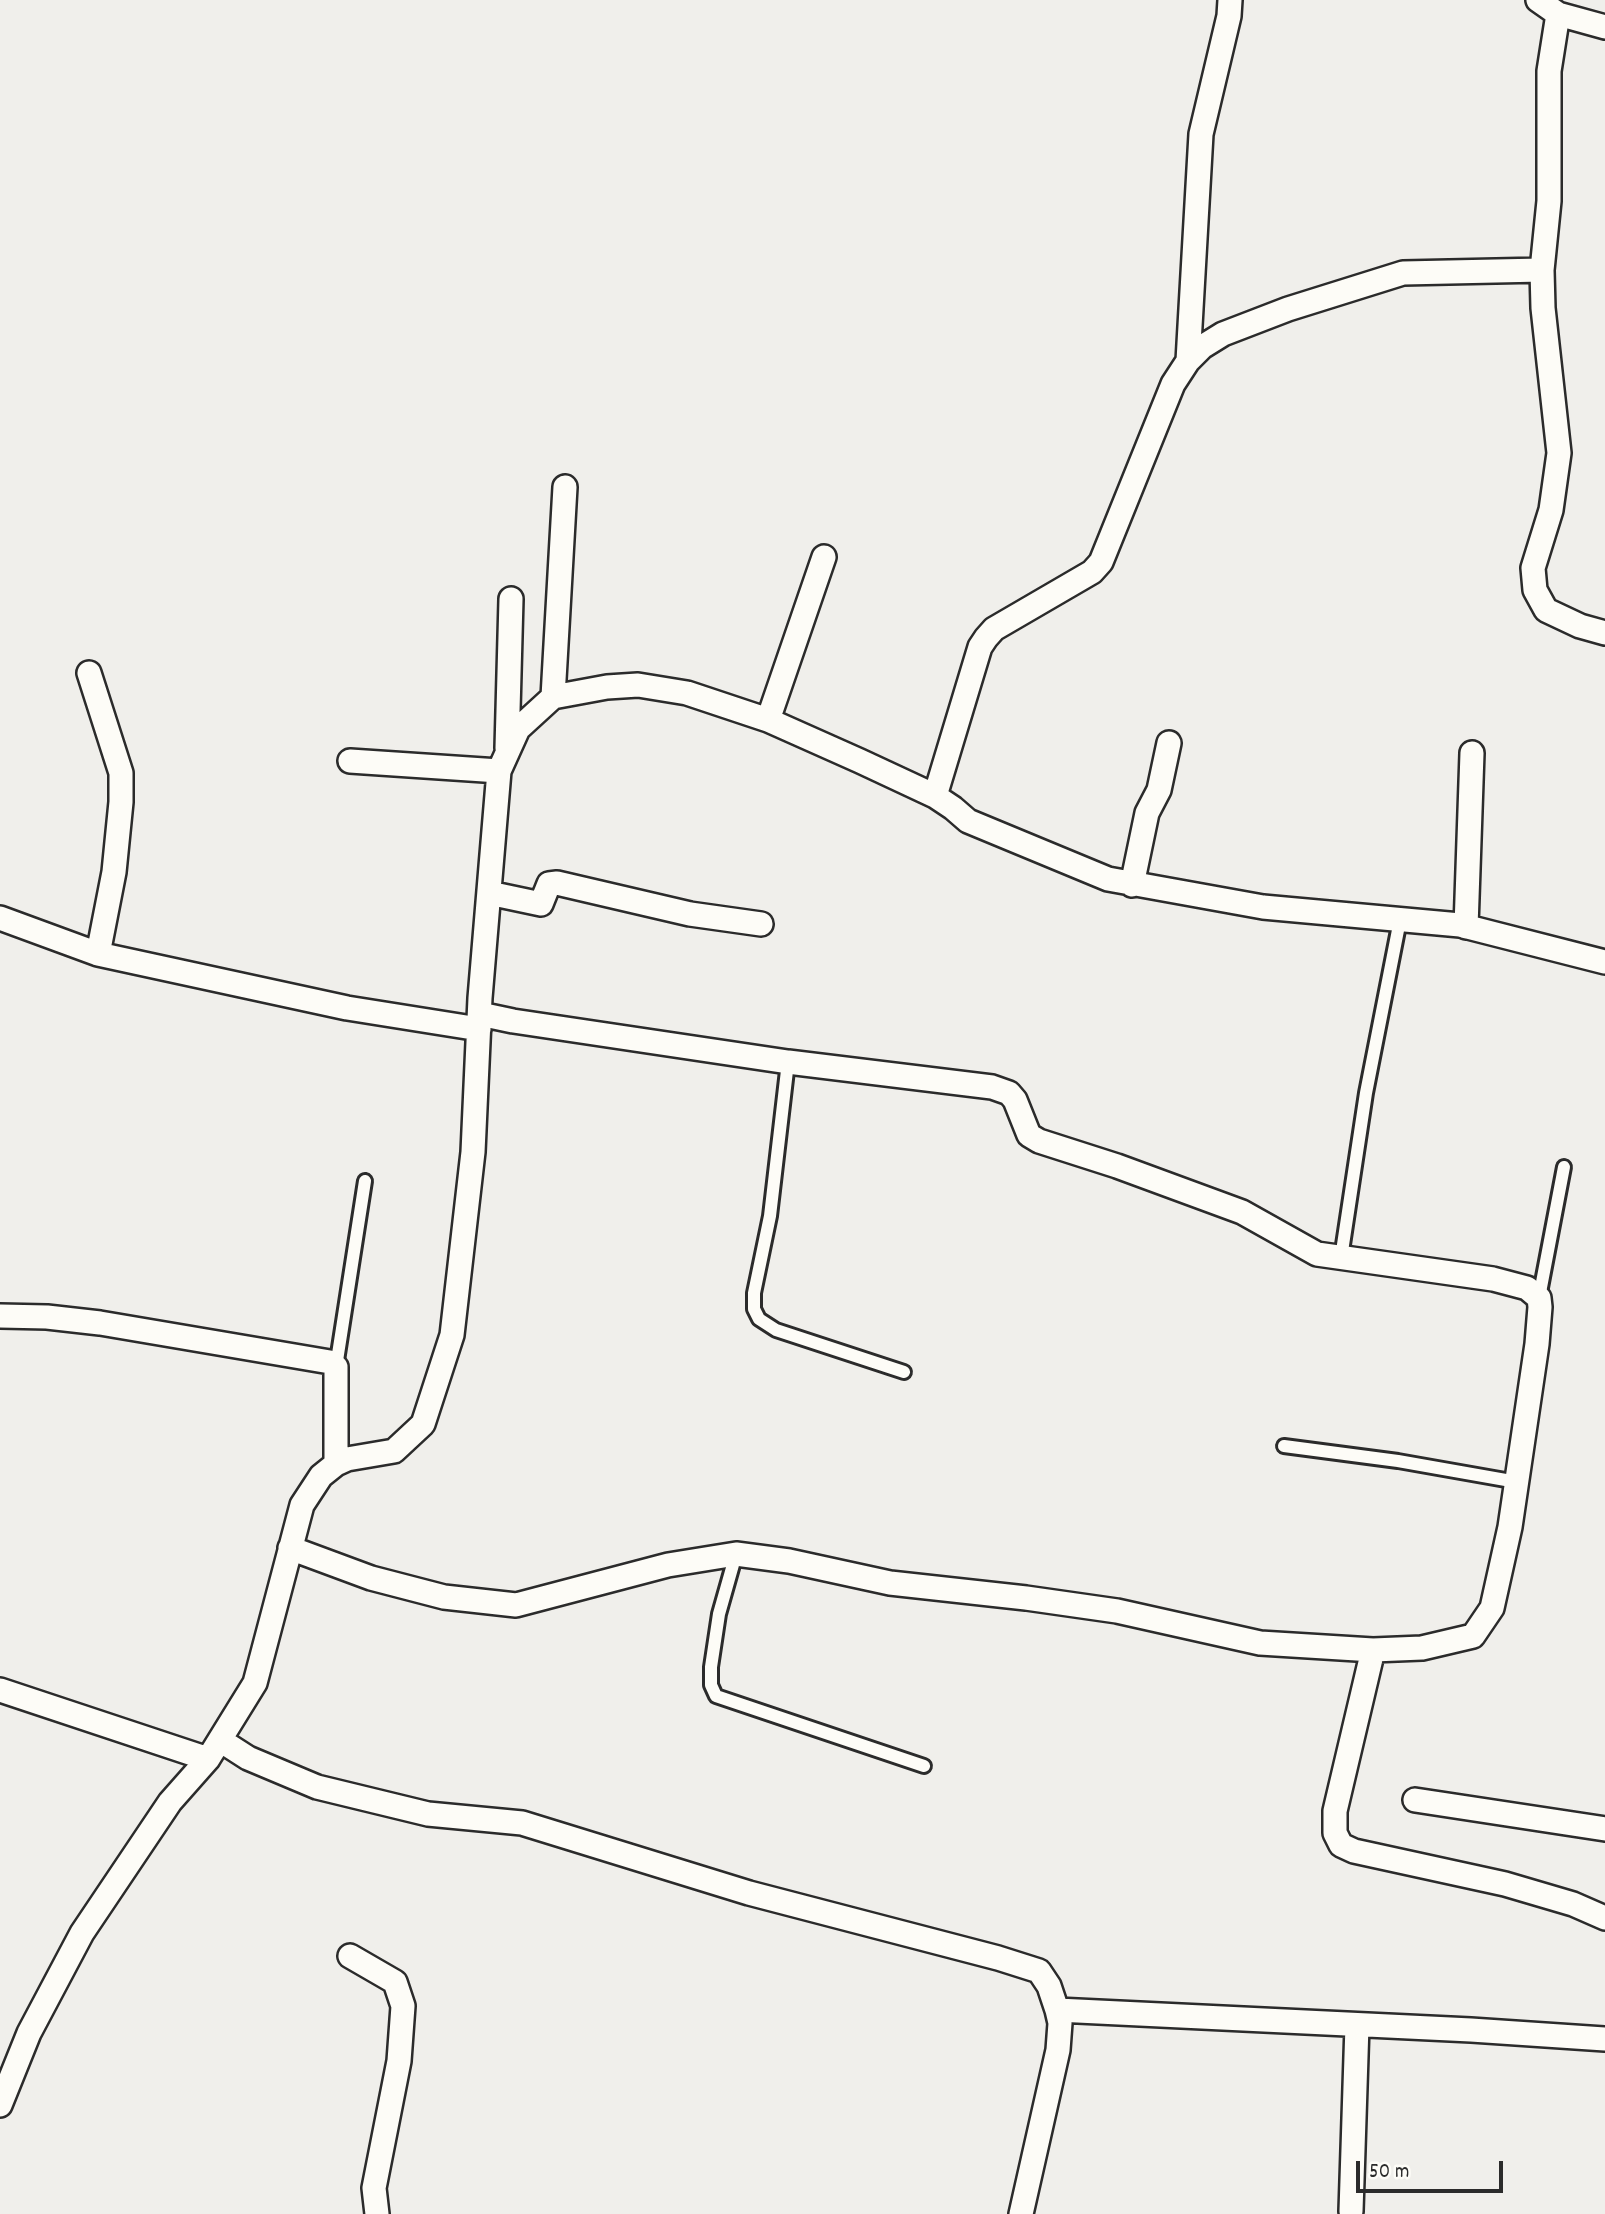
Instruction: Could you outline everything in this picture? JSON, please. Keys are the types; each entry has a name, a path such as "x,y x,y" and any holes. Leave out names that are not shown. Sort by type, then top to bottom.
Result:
{"street":[{"path":"1188,361 1201,134 1227,27 1230,0"},
{"path":"1538,0 1558,14 1605,27"},
{"path":"1558,14 1549,71 1549,201 1542,270 1543,308 1559,453 1551,510 1534,568 1535,590 1546,610 1580,626 1605,633"},
{"path":"934,796 980,647 994,629 1092,572 1101,562 1173,384 1188,361 1202,347 1223,334 1288,309 1403,273 1542,270"},
{"path":"553,697 565,488"},
{"path":"768,720 824,558"},
{"path":"0,2105 29,2033 82,1933 170,1802 214,1750 255,1683 302,1505 321,1476 336,1464 346,1459 394,1451 423,1424 453,1335 473,1152 479,1021 503,761 511,599"},
{"path":"89,673 121,773 114,872 98,954"},
{"path":"503,761 518,729 553,697 607,687 638,685 687,693 768,720 934,796 968,821 1084,870 1132,885 1263,907 1466,927 1605,962"},
{"path":"1132,885 1147,813 1159,790 1169,743"},
{"path":"1466,927 1472,753"},
{"path":"350,761 503,761"},
{"path":"489,893 541,904 549,884 557,883 690,914 761,924"},
{"path":"0,918 98,954 348,1008 479,1021 513,1021 788,1062 992,1087 1009,1093 1015,1100 1029,1135 1039,1142 1117,1166 1242,1212 1317,1254 1493,1279 1527,1288 1539,1298 1537,1344 1517,1482 1492,1608 1473,1636 1422,1648 1373,1650 1260,1643 1118,1611 890,1583 789,1561 736,1553 668,1565 516,1605 444,1597 371,1578 290,1548"},
{"path":"0,1316 47,1317 100,1323 330,1362 336,1367 336,1464"},
{"path":"1373,1650 1335,1811 1335,1833 1341,1845 1354,1852 1505,1884 1573,1904 1605,1918"},
{"path":"0,1689 248,1758 317,1787 428,1814 522,1823 749,1893 1039,1971 1049,1986 1060,2023 1058,2050 1021,2214"},
{"path":"1415,1800 1605,1829"},
{"path":"350,1956 395,1982 403,2006 399,2061 374,2188 377,2214"},
{"path":"1057,2010 1605,2039"},
{"path":"1351,2211 1357,2025"}],"lane":[{"path":"1341,1258 1366,1093 1400,920"},
{"path":"788,1062 770,1216 754,1293 754,1309 759,1319 776,1329 904,1372"},
{"path":"1539,1298 1564,1167"},
{"path":"336,1367 365,1181"},
{"path":"1284,1446 1398,1461 1517,1482"},
{"path":"736,1553 719,1614 711,1667 711,1685 716,1696 924,1766"}]}
